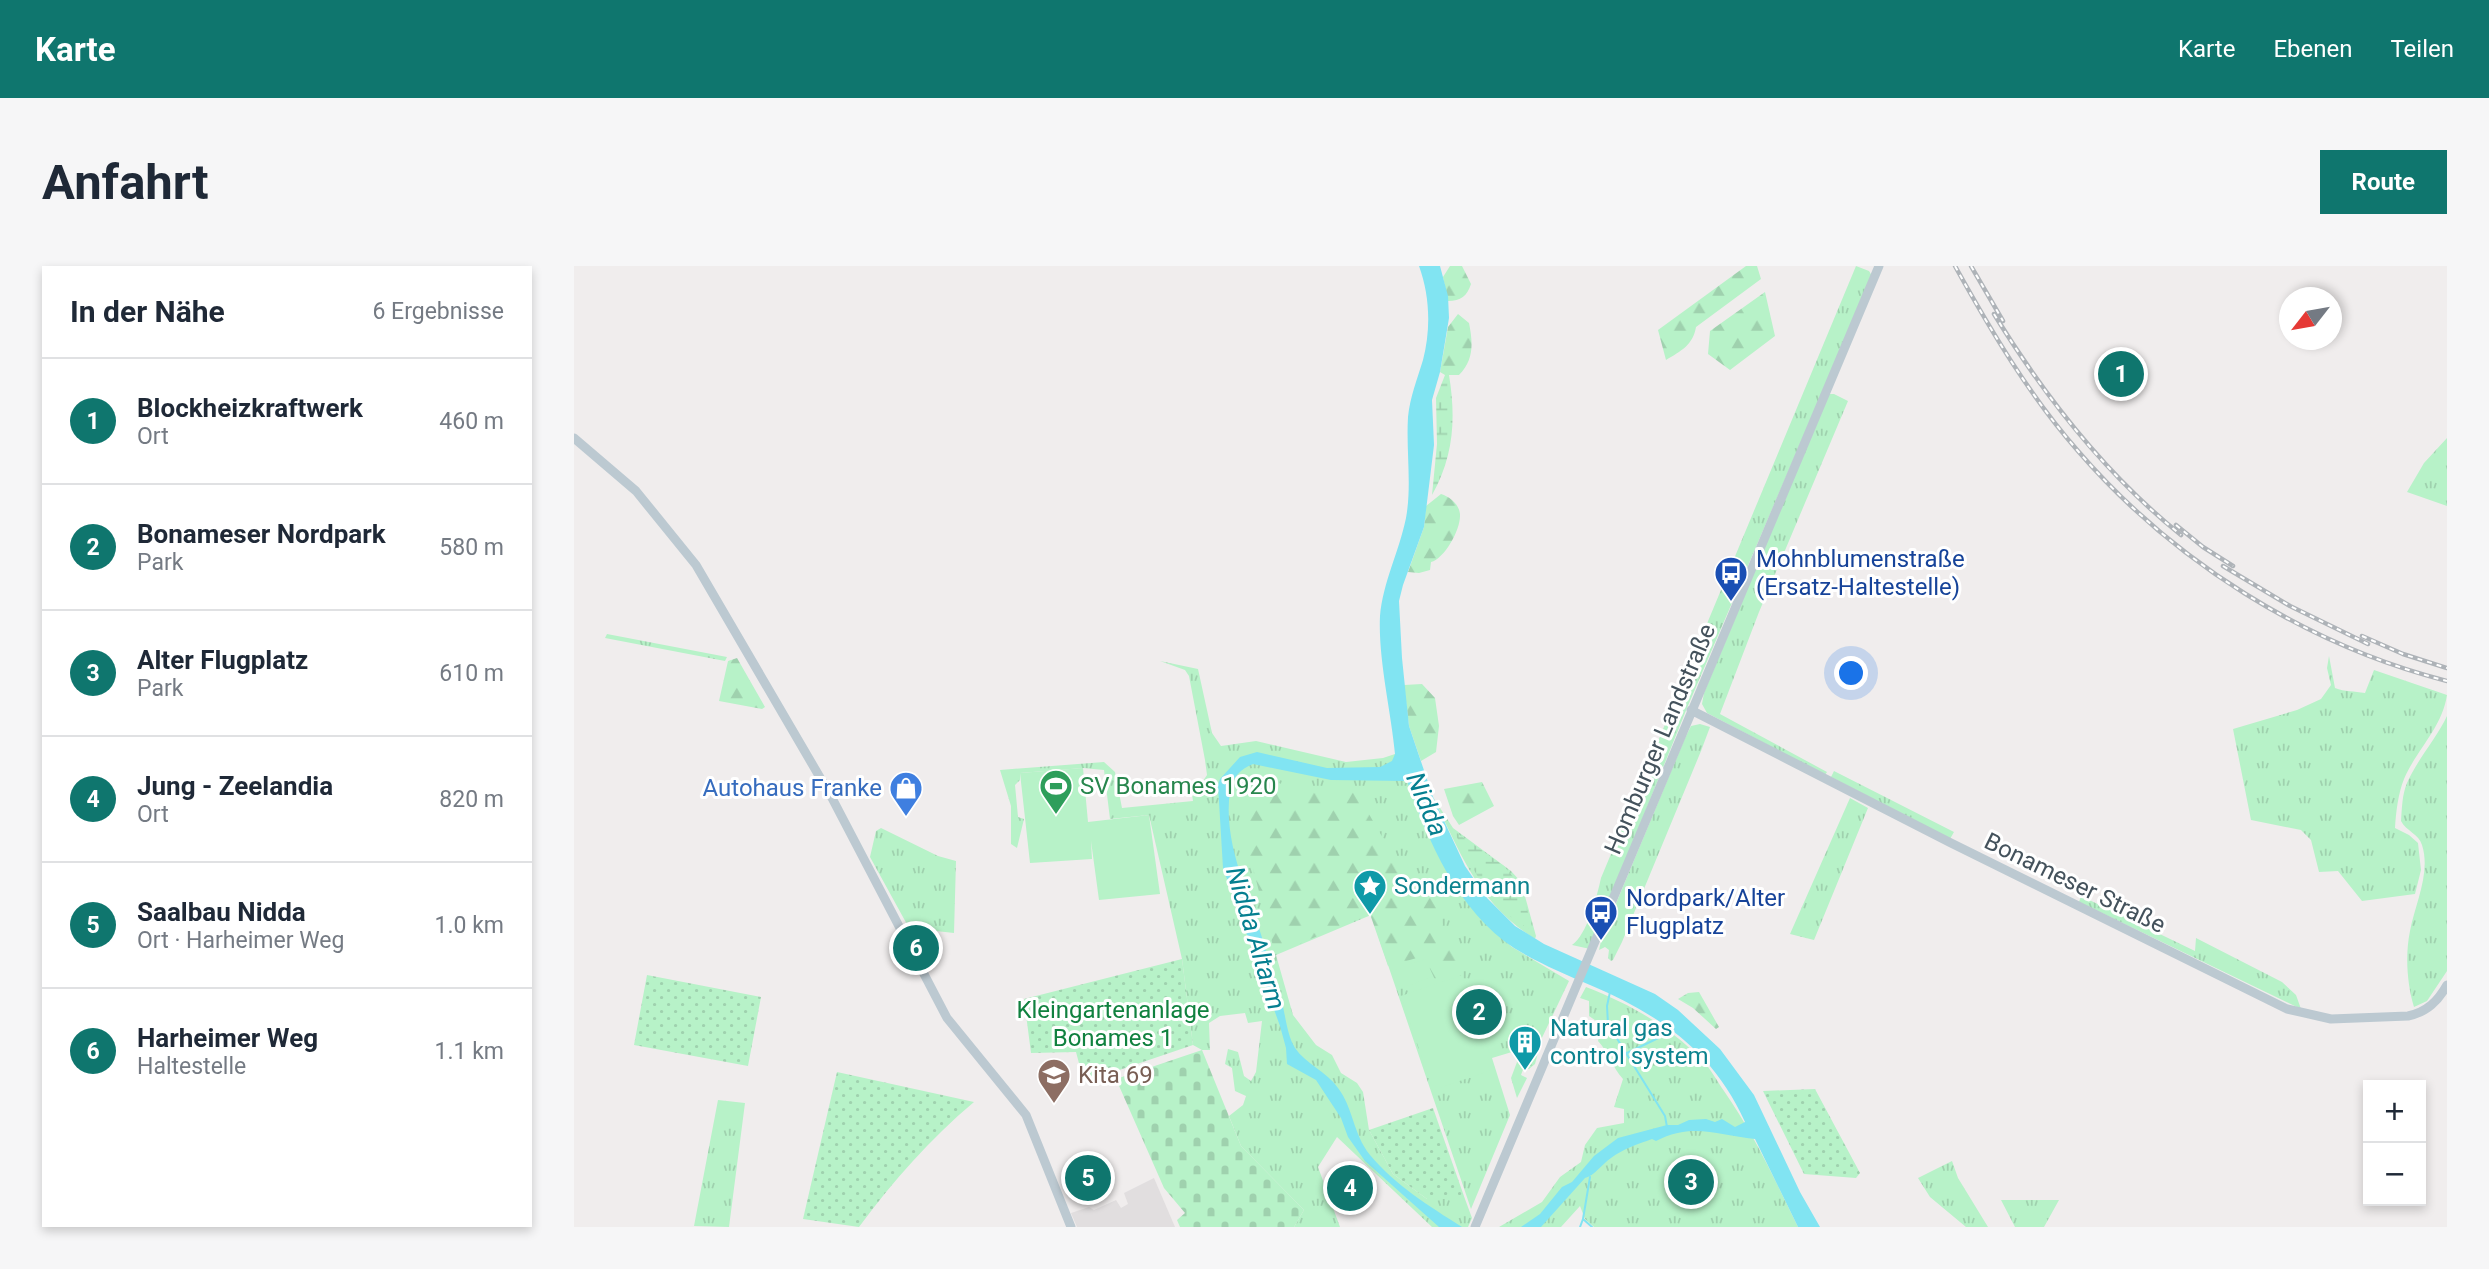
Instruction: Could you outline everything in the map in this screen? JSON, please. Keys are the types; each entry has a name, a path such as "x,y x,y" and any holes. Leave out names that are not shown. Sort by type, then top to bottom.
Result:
{"street":[{"name":"Homburger Landstraße","path":"1475,1226 1878,266"},
{"path":"574,438 636,491 696,565 832,798 947,1018 1026,1115 1071,1227"},
{"name":"Bonameser Straße","path":"1691,710 1951,843 2287,1009 2331,1019 2408,1016 2432,1005 2447,985"}],"shaded area":[{"path":"1154,1178 1175,1227 1077,1227 1071,1213 1089,1207 1094,1210 1116,1200 1121,1208 1128,1204 1124,1193"}],"green space":[{"path":"1450,266 1462,266 1471,284 1463,297 1448,301 1443,277"},
{"path":"1746,266 1757,266 1761,279 1696,327 1689,343 1666,360 1658,330"},
{"path":"1856,266 1869,271 1872,276 1687,708 1590,949 1572,945 1587,924 1601,878"},
{"path":"1765,292 1775,336 1730,370 1708,354 1710,331"},
{"path":"1458,314 1469,323 1472,344 1470,357 1459,375 1445,375 1440,372 1448,327"},
{"path":"1445,375 1449,375 1451,391 1451,436 1445,466 1432,495 1437,444 1436,398"},
{"path":"1828,394 1848,401 1759,612 1720,714 1827,772 1825,775 1707,713 1702,704 1704,693"},
{"path":"2447,438 2447,506 2407,492 2424,463"},
{"path":"1441,494 1454,501 1458,507 1460,520 1455,535 1442,555 1431,562 1430,570 1408,572 1424,527 1426,506"},
{"path":"607,634 727,657 725,661 605,638"},
{"path":"2329,656 2335,688 2365,693 2374,670 2447,695 2435,728 2404,779 2398,803 2395,828 2418,843 2421,870 2415,894 2362,901 2338,871 2319,872 2311,840 2301,830 2251,820 2233,729 2297,710 2321,699 2331,685 2327,668"},
{"path":"737,658 765,707 762,709 719,701 728,661"},
{"path":"1160,661 1198,669 1212,733 1221,746 1256,741 1346,762 1395,754 1459,892 1479,916 1512,947 1569,981 1539,1044 1492,1058 1510,1115 1471,1209 1371,915 1276,955 1293,1015 1316,1045 1332,1055 1341,1073 1357,1083 1363,1092 1369,1130 1393,1174 1427,1199 1465,1199 1472,1218 1468,1227 1432,1227 1337,1137 1318,1167 1340,1227 1294,1227 1304,1210 1241,1146 1229,1116 1243,1105 1246,1096 1235,1091 1232,1068 1225,1064 1228,1049 1238,1052 1244,1076 1251,1081 1256,1072 1262,1021 1248,1023 1245,1013 1220,1016 1209,1023 1210,1050 1202,1050 1193,1045 1182,959 1149,815 1110,819 1104,770 1083,768 1020,773 1020,780 1015,785 1018,817 1024,819 1017,848 1011,844 1011,806 1000,770 1104,762 1115,772 1122,808 1193,801 1190,781 1201,784 1207,775 1189,676 1185,670"},
{"path":"1422,684 1435,698 1439,726 1436,752 1421,761 1409,726 1404,685"},
{"path":"2447,716 2447,971 2427,1001 2414,1007 2407,960 2410,931 2425,866 2420,841 2401,821 2402,802 2411,774"},
{"path":"1700,724 1710,727 1622,942 1611,961 1608,958 1609,950 1605,947 1599,950 1602,937 1685,738 1691,726"},
{"path":"1083,768 1088,822 1149,815 1160,894 1099,900 1091,841 1092,859 1030,863 1020,773"},
{"path":"1834,771 1954,832 1950,839 1831,777"},
{"path":"1247,776 1274,780 1290,789 1356,792 1411,880 1433,899 1462,975 1437,984 1424,956 1388,966 1370,914 1275,954 1244,833"},
{"path":"1482,782 1494,806 1459,825 1444,789"},
{"path":"1433,797 1453,828 1511,871 1521,882 1535,939 1515,925 1485,893 1473,876"},
{"path":"1850,798 1868,808 1814,940 1790,934"},
{"path":"881,828 938,856 956,861 954,933 909,928 870,857 876,831"},
{"path":"1454,831 1504,866 1520,885 1533,930 1507,914 1496,902 1476,874"},
{"path":"2081,896 2195,951 2196,938 2282,982 2296,995 2301,1009 2079,902"},
{"name":"Kleingartenanlage Bonames 1","path":"1182,959 1193,1045 1084,1082 1076,1052 1031,1053 1024,999"},
{"path":"1425,959 1432,977 1402,988 1395,970"},
{"path":"647,975 761,997 748,1066 634,1045"},
{"path":"1462,975 1495,1069 1433,1090 1401,996"},
{"path":"1586,987 1648,1017 1676,1037 1705,1064 1755,1141 1798,1227 1594,1227 1585,1219 1580,1206 1561,1227 1499,1227 1542,1202 1560,1177 1581,1162 1585,1145 1597,1128 1624,1123 1624,1109 1614,1107 1623,1079 1598,1041 1602,1025 1589,1016 1589,1001 1580,998"},
{"path":"1699,992 1719,1027 1716,1029 1693,1008 1678,999 1688,993"},
{"path":"1540,1045 1535,1064 1529,1069 1524,1067 1521,1075 1527,1078 1517,1098 1511,1078 1517,1062 1515,1053"},
{"path":"1202,1050 1241,1146 1304,1210 1294,1227 1180,1227 1177,1220 1185,1213 1164,1188 1116,1079"},
{"path":"837,1072 974,1102 913,1161 859,1227 803,1219"},
{"path":"1815,1089 1860,1173 1856,1178 1804,1174 1763,1091"},
{"path":"718,1100 745,1103 729,1227 694,1226"},
{"path":"1433,1108 1465,1199 1427,1199 1393,1174 1369,1130"},
{"path":"1952,1161 1958,1178 1988,1227 1966,1227 1930,1197 1918,1178"},
{"path":"2001,1200 2059,1200 2044,1227 2015,1227"}],"water":[{"path":"1419,266 1440,266 1448,296 1449,318 1440,372 1432,400 1434,445 1424,527 1399,601 1409,726 1433,797 1465,866 1487,898 1515,926 1544,944 1655,994 1678,1010 1720,1049 1754,1095 1800,1192 1820,1227 1798,1227 1755,1139 1693,1131 1669,1135 1656,1141 1652,1139 1620,1152 1585,1178 1541,1227 1521,1227 1540,1214 1562,1187 1572,1182 1594,1156 1618,1138 1667,1125 1678,1125 1689,1120 1706,1119 1715,1122 1722,1119 1735,1127 1745,1122 1717,1075 1682,1038 1639,1009 1532,959 1494,933 1461,895 1447,873 1407,781 1331,780 1253,764 1238,774 1231,786 1230,832 1295,1048 1338,1088 1364,1147 1380,1166 1413,1194 1462,1227 1439,1227 1365,1161 1348,1137 1341,1118 1316,1080 1287,1064 1280,1026 1223,868 1218,785 1220,779 1240,757 1257,752 1327,768 1380,767 1392,761 1395,754 1383,667 1380,616 1384,591 1406,518 1409,493 1408,417 1427,336 1427,301"}],"waterway":[{"path":"1610,992 1607,1006 1608,1024 1665,1116 1667,1127"},
{"path":"1627,1053 1675,1030"},
{"path":"1590,1177 1583,1219 1592,1227"},
{"path":"1580,1227 1583,1219"}],"railway":[{"path":"1955,266 1997,338 2043,408 2115,491 2156,528 2199,563 2245,594 2293,621 2343,645 2447,681"},
{"path":"1971,266 2003,321"},
{"path":"1994,314 2034,375 2078,433 2127,486 2181,535"},
{"path":"2176,525 2233,566"},
{"path":"2223,566 2290,606 2368,644"},
{"path":"2362,636 2403,654 2447,668"}],"place":[{"name":"Blockheizkraftwerk","path":"2121,374"},
{"name":"Mohnblumenstraße (Ersatz-Haltestelle)","path":"1731,603"},
{"name":"SV Bonames 1920","path":"1056,816"},
{"name":"Autohaus Franke","path":"906,818"},
{"name":"Sondermann","path":"1370,916"},
{"name":"Nordpark/Alter Flugplatz","path":"1601,942"},
{"name":"Harheimer Weg","path":"916,948"},
{"name":"Bonameser Nordpark","path":"1479,1012"},
{"name":"Natural gas control system","path":"1525,1072"},
{"name":"Kita 69","path":"1054,1105"},
{"name":"Saalbau Nidda","path":"1088,1178"},
{"name":"Alter Flugplatz","path":"1691,1182"},
{"name":"Jung - Zeelandia","path":"1350,1188"}],"water label":[{"name":"Nidda","path":"1427,804"},
{"name":"Nidda Altarm","path":"1256,938"}]}
